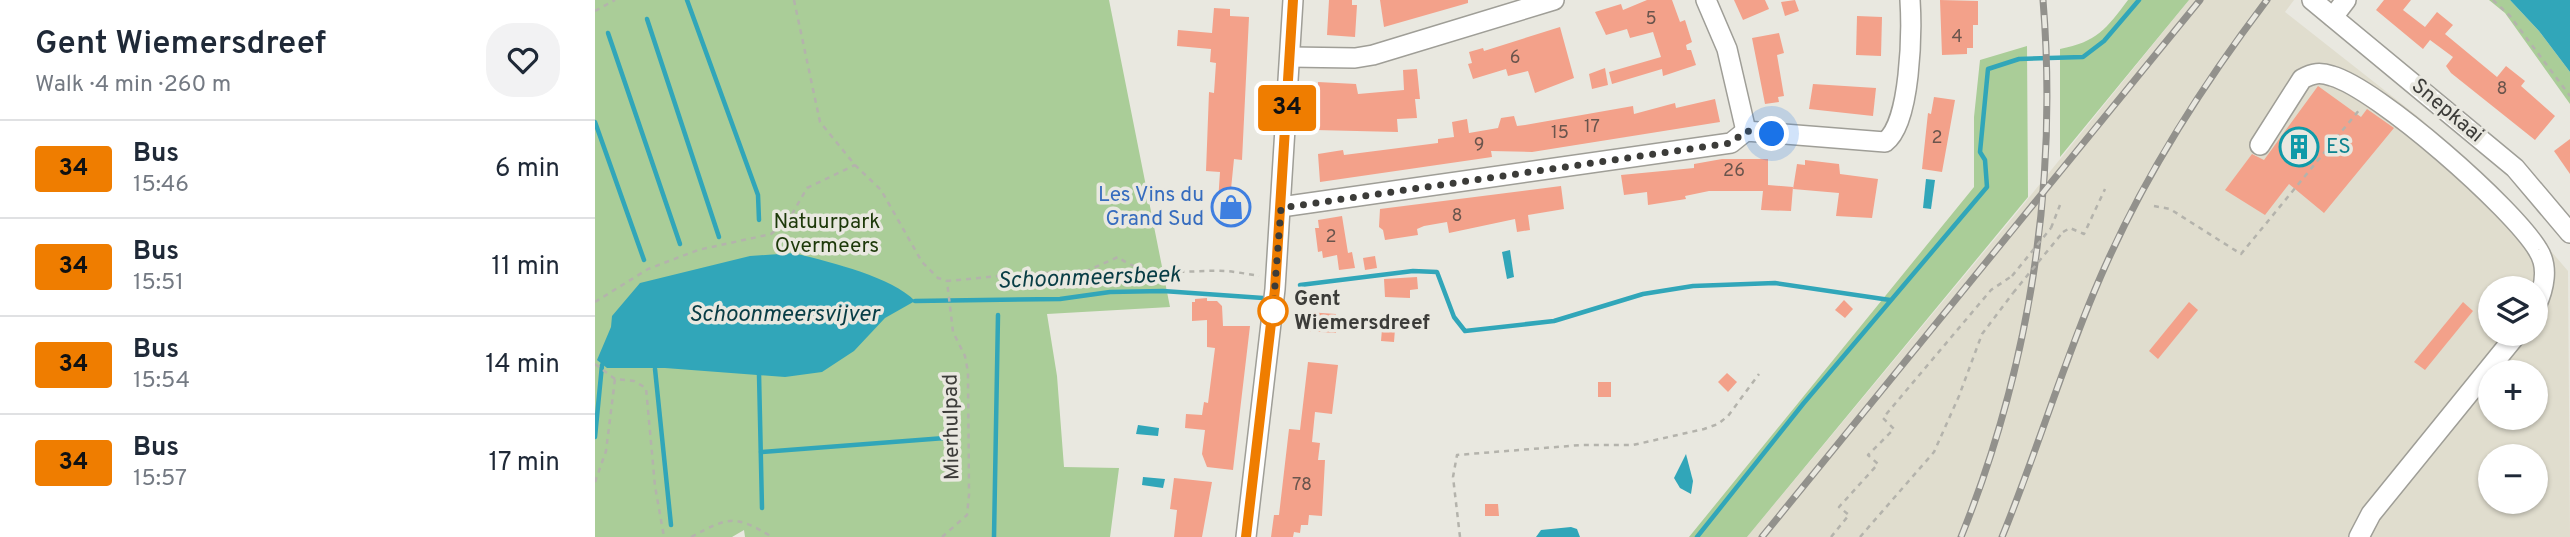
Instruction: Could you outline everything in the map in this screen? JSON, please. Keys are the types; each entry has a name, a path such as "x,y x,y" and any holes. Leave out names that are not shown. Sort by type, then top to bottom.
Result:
{"street":[{"path":"1246,537 1276,278 1293,0"},
{"path":"1290,57 1355,58 1373,55 1554,0"},
{"path":"1706,0 1727,49 1746,131"},
{"path":"1281,208 1731,143 1746,131 1885,142 1894,133 1902,106 1909,54 1909,0"},
{"name":"Snepkaai","path":"2312,0 2515,168 2570,233"},
{"path":"2333,17 2346,0"},
{"path":"2260,145 2302,79 2313,73 2335,76 2371,96 2467,175 2539,250 2545,267 2544,276"},
{"path":"2359,537 2371,514 2507,346"}],"path":[{"path":"595,11 615,0"},
{"path":"794,0 820,122 855,165 881,190 895,209 922,262 939,278 947,281 1082,273 1118,257 1132,265 1188,274 1223,271 1276,278"},
{"path":"2493,0 2510,16 2570,96"},
{"path":"2154,206 2170,209 2241,254 2371,96"},
{"path":"595,302 639,274 698,250 771,234 788,221 807,188 855,165"},
{"path":"1860,537 1903,484 1934,452 1982,334 2063,232 2070,228 2084,234 2105,189"},
{"path":"1831,537 1849,515 1839,507 1878,464 1868,455 1895,429 1883,418 1991,290 2012,276 2051,228 2060,205"},
{"name":"Mierhulpad","path":"942,537 967,515 969,495 968,372 948,309 947,281"},
{"path":"595,364 615,380 634,381 646,388 655,486 664,537"},
{"path":"1460,537 1453,477 1457,456 1581,445 1633,445 1704,429 1718,424 1728,416 1759,374"},
{"path":"595,482 607,451 615,380"},
{"path":"691,537 718,523 737,519 752,524 772,537"}],"shaded area":[{"path":"2189,0 2294,0 2285,12 2421,119 2489,179 2568,271 2570,537 1747,537 2014,216"}],"green space":[{"name":"Natuurpark Overmeers","path":"595,0 1109,0 1170,307 1047,314 1057,376 1064,467 1119,468 1110,537 745,537 744,530 732,537 595,537"},
{"path":"2128,0 2189,0 2060,157 2060,49 2100,33"},
{"path":"2489,0 2510,0 2539,31 2570,72 2570,104 2505,13"},
{"path":"2027,46 2028,197 1747,537 1689,537 1974,187 1974,117 1980,60"}],"water":[{"path":"2510,0 2570,0 2570,72 2539,31"},
{"path":"1926,179 1935,180 1931,209 1923,208"},
{"path":"1510,250 1514,277 1507,279 1502,252"},
{"name":"Schoonmeersvijver","path":"794,253 875,277 891,284 915,301 885,318 854,351 822,372 785,377 665,368 607,368 597,360 611,327 612,316 640,283 750,256"},
{"path":"1138,425 1159,428 1158,436 1136,434"},
{"path":"1686,454 1693,481 1691,494 1680,488 1674,478"},
{"path":"1143,477 1165,479 1163,488 1142,485"},
{"path":"1571,527 1577,529 1580,537 1536,537 1541,530"}],"building":[{"path":"1329,0 1352,0 1352,5 1357,5 1355,37 1327,35"},
{"path":"1380,0 1468,0 1468,3 1384,27"},
{"path":"1647,0 1672,0 1680,22 1685,20 1692,42 1686,45 1687,50 1691,50 1696,65 1663,76 1662,69 1612,84 1609,72 1661,57 1653,32 1630,38 1627,29 1606,35 1595,12 1621,4 1623,10"},
{"path":"1734,0 1765,0 1769,9 1743,20"},
{"path":"1795,0 1799,11 1785,16 1781,2"},
{"path":"1940,0 1978,1 1978,25 1973,25 1973,48 1967,48 1967,54 1942,55"},
{"path":"2384,0 2411,0 2403,10 2425,27 2437,12 2453,25 2445,34 2497,77 2506,66 2525,81 2521,86 2555,116 2535,140 2451,73 2446,66 2453,57 2430,40 2423,49 2376,10"},
{"path":"1214,8 1230,9 1230,16 1249,17 1242,160 1234,159 1231,189 1238,189 1236,218 1217,217 1220,172 1206,171 1209,92 1214,93 1216,63 1210,62 1211,49 1177,46 1178,30 1212,33"},
{"path":"1857,16 1882,17 1881,56 1856,55"},
{"path":"1560,27 1574,78 1535,93 1528,71 1508,76 1506,69 1473,79 1468,64 1472,63 1469,52 1483,48 1484,51"},
{"path":"1779,33 1784,53 1777,55 1784,96 1778,97 1779,102 1765,104 1752,38"},
{"path":"1605,68 1608,85 1592,89 1589,74"},
{"path":"1417,69 1420,99 1415,99 1417,118 1397,119 1398,132 1315,130 1318,82 1356,84 1358,94 1404,90 1403,70"},
{"path":"1813,84 1876,88 1873,116 1809,109"},
{"path":"2318,86 2361,117 2367,109 2394,128 2324,213 2289,184 2265,215 2225,190 2252,154 2264,160"},
{"path":"1934,97 1955,100 1942,172 1922,169 1928,113 1931,114"},
{"path":"1715,99 1720,122 1532,152 1491,151 1492,157 1320,182 1318,154 1343,150 1344,155 1438,143 1438,139 1454,137 1452,122 1467,119 1469,133 1498,128 1501,118 1514,116 1517,126 1633,106 1634,114 1675,103 1676,108"},
{"path":"2570,139 2570,174 2554,151"},
{"path":"1722,159 1768,159 1768,185 1793,187 1791,211 1761,210 1763,191 1709,191 1685,196 1686,199 1648,205 1647,192 1624,195 1621,175 1694,168 1694,164"},
{"path":"1805,160 1839,164 1840,174 1878,179 1872,218 1836,216 1839,193 1793,189 1797,164 1805,165"},
{"path":"1561,186 1564,209 1528,215 1530,230 1517,232 1515,219 1449,233 1447,222 1417,229 1418,235 1385,240 1383,230 1379,227 1380,209"},
{"path":"1342,216 1348,253 1352,252 1355,268 1339,270 1337,255 1323,258 1322,251 1318,252 1315,228 1319,228 1318,220"},
{"path":"1375,256 1377,268 1365,270 1363,258"},
{"path":"1417,277 1418,289 1410,290 1410,298 1385,297 1384,279"},
{"path":"1207,298 1207,301 1217,301 1222,306 1223,326 1250,326 1233,470 1207,467 1202,454 1205,430 1185,428 1186,414 1202,415 1204,402 1208,403 1215,348 1207,347 1207,320 1192,321 1192,302 1195,302 1195,299"},
{"path":"1844,300 1853,309 1845,318 1835,310"},
{"path":"2189,302 2198,310 2158,359 2149,351"},
{"path":"2463,302 2473,311 2425,370 2414,362"},
{"path":"1307,312 1336,314 1336,333 1306,331"},
{"path":"1382,329 1395,329 1394,342 1381,341"},
{"path":"1308,362 1338,365 1332,414 1315,412 1312,442 1320,443 1318,460 1325,460 1322,516 1309,515 1308,525 1301,525 1300,533 1294,532 1293,537 1271,537 1274,515 1279,515 1289,429 1300,430"},
{"path":"1727,373 1737,382 1728,392 1718,382"},
{"path":"1598,382 1611,382 1611,397 1598,397"},
{"path":"1174,478 1212,482 1202,537 1174,537 1177,510 1170,509"},
{"path":"1485,504 1498,504 1499,516 1485,516"}],"waterway":[{"path":"687,0 758,195 759,220"},
{"name":"Schoonmeersbeek","path":"1697,537 1803,404 1987,187 1985,160 1980,152 1988,69 2019,59 2083,57 2104,41 2139,0"},
{"path":"647,19 719,237"},
{"path":"608,33 680,244"},
{"path":"595,122 644,260"},
{"name":"Schoonmeersbeek","path":"1300,285 1413,271 1437,272 1454,317 1465,331 1554,321 1643,294 1693,286 1775,283 1890,300"},
{"name":"Schoonmeersbeek","path":"915,301 1060,299 1110,292 1163,291 1263,298"},
{"path":"994,537 998,315"},
{"name":"Schoonmeersbeek","path":"595,437 602,365"},
{"path":"655,369 671,525"},
{"path":"759,374 762,508"},
{"path":"761,452 958,437"}],"railway":[{"path":"1961,537 1985,473 2005,407 2021,341 2033,273 2042,206 2046,137 2047,69 2043,0"},
{"path":"1762,537 2200,0"},
{"path":"2002,537 2074,342 2117,241 2154,169 2196,100 2267,0"}],"bus line":[{"name":"34","path":"1246,537 1275,289 1293,0"}],"place":[{"name":"ES","path":"2299,147"},
{"name":"Les Vins du Grand Sud","path":"1231,207"},
{"name":"Gent Wiemersdreef","path":"1273,311"}],"route":[{"path":"1273,311 1281,208 1731,143 1746,131 1772,134"}]}
